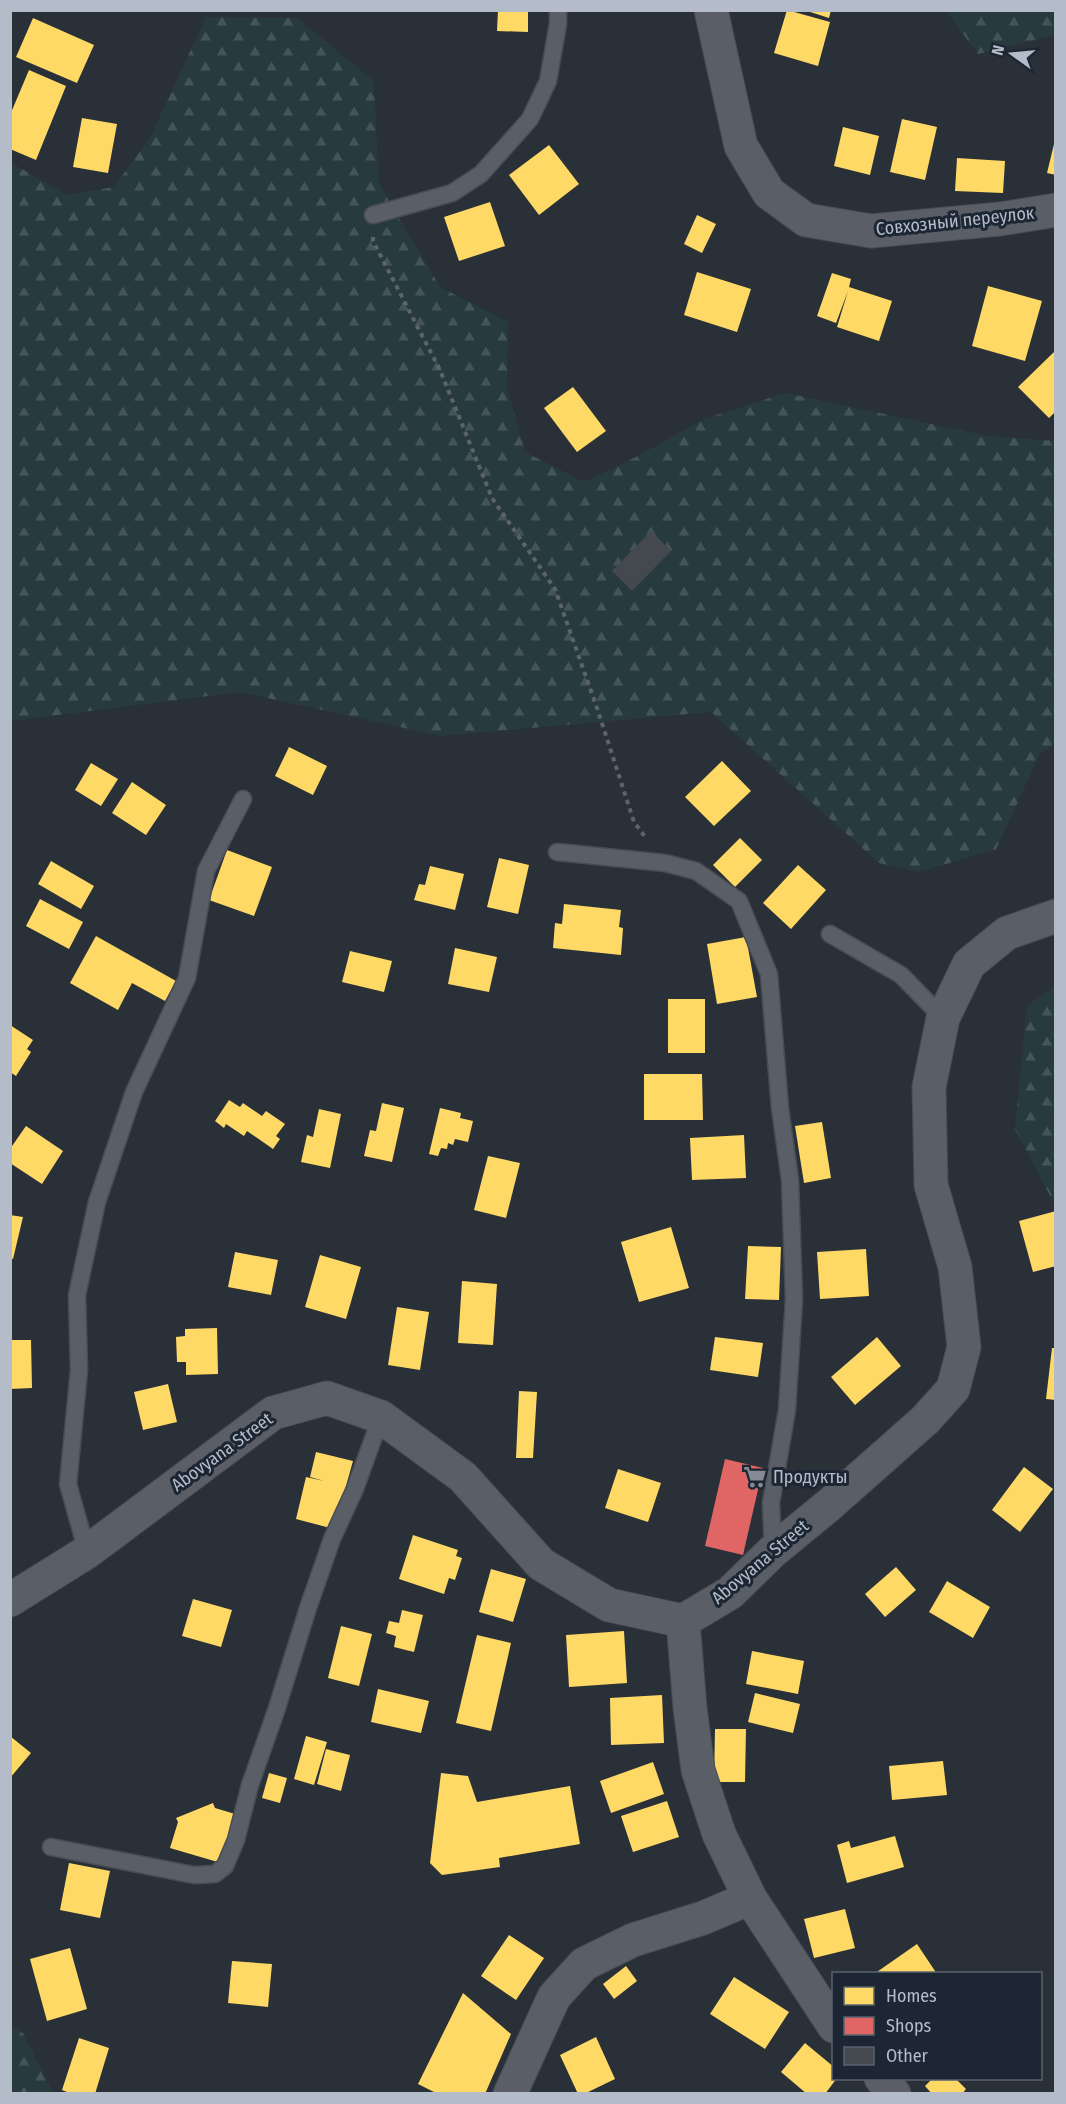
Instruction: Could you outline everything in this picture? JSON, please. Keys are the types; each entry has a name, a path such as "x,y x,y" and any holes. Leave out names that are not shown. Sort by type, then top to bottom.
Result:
{"street":[{"name":"Совхозный переулок","path":"711,10 741,146 769,193 806,220 871,231 1000,219 1056,210"},
{"name":"Abovyana Street","path":"10,1600 87,1552 273,1413 327,1398 381,1417 463,1478 541,1564 609,1605 683,1621 730,1593 773,1551 925,1420 953,1389 964,1347 955,1267 931,1185 930,1087 943,1018 969,964 1007,933 1056,916"},
{"path":"683,1621 698,1770 719,1834 750,1898 832,2023"},
{"path":"510,2094 554,1997 584,1964 633,1940 703,1918 750,1898"},
{"path":"882,2080 894,2094"}],"lane":[{"path":"373,215 452,193 482,174 530,119 548,81 558,24 558,10"},
{"path":"87,1552 68,1484 79,1370 77,1295 97,1202 134,1092 187,978 206,871 243,799"},
{"path":"557,852 665,863 696,871 739,901 770,974 780,1108 790,1180 794,1299 787,1410 771,1503 773,1551"},
{"path":"830,934 901,975 943,1018"},
{"path":"51,1846 194,1875 214,1874 225,1866 236,1840 250,1785 328,1549 355,1489 381,1417"}],"path":[{"path":"373,215 373,241 440,370 492,498 555,589 634,822 665,863"}],"green space":[{"path":"946,11 1055,11 1055,35 978,54"},
{"path":"206,17 297,18 374,81 379,184 440,287 508,322 507,387 525,452 584,482 636,457 704,419 786,393 988,436 1055,441 1055,743 1040,754 996,849 919,872 879,863 711,712 441,736 240,692 11,721 10,162 66,195 114,187 151,136"},
{"path":"1055,987 1055,1205 1015,1129 1027,1005"},
{"path":"10,2026 23,2033 53,2093 11,2093"}],"building: Homes":[{"path":"498,10 528,10 528,32 497,31"},
{"path":"787,10 830,22 818,66 774,53"},
{"path":"804,10 831,10 829,18"},
{"path":"33,18 94,45 77,83 16,57"},
{"path":"29,70 66,86 36,160 10,149 10,115"},
{"path":"82,118 117,124 108,173 73,167"},
{"path":"902,119 937,127 925,180 890,172"},
{"path":"843,127 879,136 870,175 834,166"},
{"path":"1056,140 1056,175 1047,173"},
{"path":"549,145 579,184 539,215 509,175"},
{"path":"957,158 1005,161 1003,193 955,191"},
{"path":"490,202 505,246 459,261 444,217"},
{"path":"697,215 716,224 702,253 684,244"},
{"path":"697,272 751,289 737,332 684,315"},
{"path":"832,273 851,279 849,287 892,301 879,341 837,327 848,291 836,323 817,316"},
{"path":"988,286 1042,301 1025,361 972,346"},
{"path":"1054,352 1056,354 1056,411 1049,418 1018,387"},
{"path":"573,387 606,431 577,452 544,408"},
{"path":"289,747 327,766 313,795 275,776"},
{"path":"722,761 751,791 714,826 685,797"},
{"path":"91,763 118,779 101,806 75,790"},
{"path":"132,782 166,805 146,835 112,813"},
{"path":"740,838 762,860 735,887 713,865"},
{"path":"227,850 272,867 254,916 209,900"},
{"path":"499,858 529,865 518,914 487,907"},
{"path":"51,861 94,886 81,909 38,884"},
{"path":"798,865 826,890 791,929 763,903"},
{"path":"430,866 464,874 455,910 414,900 419,884 425,885"},
{"path":"40,899 83,922 69,949 26,926"},
{"path":"564,904 621,910 619,927 623,928 621,955 553,948 555,923 562,924"},
{"path":"96,936 176,981 165,1001 132,983 118,1010 70,983"},
{"path":"746,937 757,997 717,1004 707,944"},
{"path":"455,948 497,957 489,992 448,984"},
{"path":"350,951 392,961 384,992 342,982"},
{"path":"668,999 705,999 705,1053 668,1053"},
{"path":"10,1025 33,1040 27,1049 31,1052 16,1076 10,1072"},
{"path":"644,1074 702,1074 703,1120 644,1120"},
{"path":"229,1100 240,1107 243,1103 262,1116 266,1111 285,1124 276,1136 280,1139 273,1149 247,1131 244,1136 226,1124 224,1128 215,1121"},
{"path":"382,1103 404,1108 392,1162 364,1156 370,1130 376,1131"},
{"path":"440,1108 461,1113 460,1118 473,1121 468,1142 455,1139 453,1145 448,1143 447,1149 441,1148 438,1156 429,1154"},
{"path":"319,1109 341,1114 330,1168 301,1162 307,1135 313,1137"},
{"path":"822,1122 831,1178 804,1183 795,1126"},
{"path":"26,1126 63,1151 42,1184 10,1163 10,1149"},
{"path":"744,1135 746,1178 692,1180 690,1138"},
{"path":"488,1156 520,1163 506,1218 474,1210"},
{"path":"1056,1211 1056,1266 1033,1272 1019,1221"},
{"path":"10,1215 23,1217 13,1259 10,1258"},
{"path":"671,1227 689,1288 639,1302 621,1242"},
{"path":"748,1246 781,1247 779,1300 745,1299"},
{"path":"866,1249 869,1296 820,1299 817,1252"},
{"path":"235,1252 278,1260 271,1295 228,1287"},
{"path":"320,1255 361,1267 346,1319 305,1307"},
{"path":"462,1281 497,1284 493,1345 458,1343"},
{"path":"397,1307 429,1312 420,1370 388,1365"},
{"path":"217,1328 218,1374 186,1375 186,1362 177,1362 176,1337 185,1336 185,1329"},
{"path":"715,1337 763,1343 758,1377 710,1370"},
{"path":"877,1337 901,1366 855,1405 831,1377"},
{"path":"10,1340 31,1340 32,1388 10,1389"},
{"path":"1052,1348 1056,1348 1056,1400 1046,1399"},
{"path":"168,1384 177,1422 143,1430 134,1392"},
{"path":"519,1391 537,1392 533,1458 516,1458"},
{"path":"316,1452 353,1461 334,1529 296,1519 306,1477 324,1481 310,1477"},
{"path":"1024,1467 1053,1489 1020,1532 992,1510"},
{"path":"618,1469 661,1483 648,1522 605,1508"},
{"path":"413,1535 458,1550 456,1556 462,1558 455,1580 449,1578 444,1594 399,1579"},
{"path":"896,1567 916,1590 885,1617 865,1594"},
{"path":"491,1569 526,1579 513,1622 479,1612"},
{"path":"947,1581 990,1607 973,1638 929,1612"},
{"path":"193,1599 232,1610 221,1647 182,1636"},
{"path":"402,1610 423,1615 414,1652 394,1647 396,1636 386,1633 389,1621 399,1623"},
{"path":"341,1626 372,1634 359,1686 328,1678"},
{"path":"624,1631 627,1683 569,1687 566,1635"},
{"path":"477,1635 511,1643 491,1731 456,1723"},
{"path":"752,1651 804,1661 798,1694 746,1684"},
{"path":"378,1689 429,1701 421,1733 371,1722"},
{"path":"755,1693 800,1704 793,1733 748,1722"},
{"path":"662,1695 664,1743 611,1745 610,1698"},
{"path":"715,1729 746,1729 745,1782 714,1782"},
{"path":"10,1736 31,1753 10,1778"},
{"path":"306,1736 327,1742 314,1785 294,1779"},
{"path":"326,1749 350,1755 341,1791 317,1784"},
{"path":"943,1761 947,1795 892,1800 889,1766"},
{"path":"653,1762 664,1794 611,1813 600,1781"},
{"path":"269,1773 287,1778 280,1803 262,1798"},
{"path":"441,1773 468,1776 477,1802 570,1786 580,1844 499,1858 500,1867 442,1875 430,1863"},
{"path":"667,1801 679,1837 633,1852 621,1816"},
{"path":"213,1803 215,1808 235,1814 221,1863 170,1848 178,1822 176,1818"},
{"path":"895,1836 904,1867 847,1883 837,1845 849,1841 851,1848"},
{"path":"69,1863 110,1871 100,1918 60,1910"},
{"path":"845,1909 855,1948 814,1958 804,1919"},
{"path":"509,1935 544,1958 516,2000 481,1976"},
{"path":"917,1944 936,1972 877,1972"},
{"path":"70,1948 87,2009 47,2021 30,1959"},
{"path":"232,1961 272,1964 268,2007 228,2003"},
{"path":"626,1966 637,1981 614,1999 603,1984"},
{"path":"734,1977 789,2012 765,2049 710,2014"},
{"path":"463,1993 511,2034 485,2094 438,2094 418,2084"},
{"path":"596,2037 615,2079 584,2094 578,2094 560,2055"},
{"path":"79,2038 109,2048 95,2094 72,2094 62,2090"},
{"path":"805,2043 832,2065 832,2080 836,2080 825,2094 807,2094 781,2072"},
{"path":"931,2080 957,2080 966,2089 962,2094 932,2094 925,2086"}],"building: Shops":[{"path":"725,1459 763,1468 743,1555 705,1546"}],"building: Other":[{"path":"651,531 671,551 632,591 612,571"}],"place":[{"name":"Продукты","path":"755,1477"}]}
